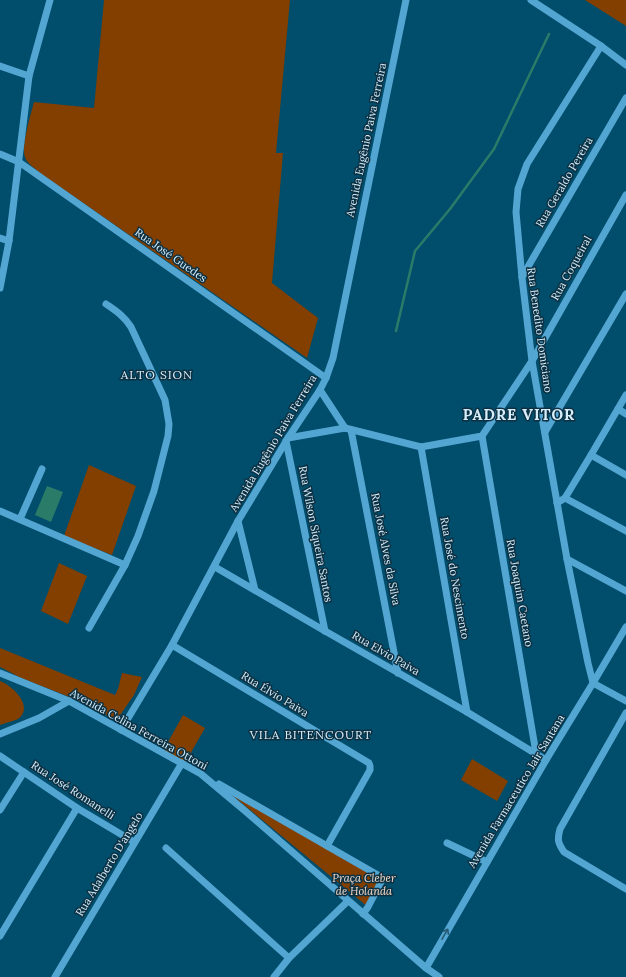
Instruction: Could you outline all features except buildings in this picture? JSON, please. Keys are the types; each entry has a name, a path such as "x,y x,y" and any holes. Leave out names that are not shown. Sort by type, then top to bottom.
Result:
{"street":[{"path":"0,288 9,241 29,76 50,0"},
{"name":"Avenida Eugênio Paiva Ferreira","path":"121,730 172,645 238,522 326,378 333,358 406,0"},
{"path":"531,0 601,46 626,66"},
{"name":"Rua Benedito Domiciano","path":"593,683 567,559 532,361 516,212 518,189 527,164 601,46"},
{"path":"0,66 29,76"},
{"name":"Rua Geraldo Pereira","path":"522,278 626,98"},
{"name":"Rua José Guedes","path":"0,154 19,162 326,378"},
{"name":"Rua Coqueiral","path":"482,436 532,361 626,195"},
{"path":"0,238 9,241"},
{"path":"545,432 626,294"},
{"path":"89,628 125,565 138,536 154,491 168,436 169,424 165,400 131,327 120,313 106,304"},
{"path":"320,390 348,429"},
{"path":"557,503 565,498 626,395"},
{"path":"618,409 626,414"},
{"path":"287,440 348,429 421,447 482,436"},
{"name":"Rua José Alves da Silva","path":"348,429 398,673"},
{"name":"Rua Joaquim Caetano","path":"482,436 536,753"},
{"name":"Rua Wilson Siqueira Santos","path":"287,440 325,631"},
{"name":"Rua José do Nescimento","path":"421,447 467,712"},
{"path":"591,456 626,475"},
{"path":"20,519 42,469"},
{"path":"565,498 626,531"},
{"path":"0,511 125,565"},
{"path":"238,522 255,590"},
{"path":"567,559 626,591"},
{"name":"Rua Elvio Paiva","path":"215,566 467,712 546,760"},
{"name":"Avenida Farmaceutico Jair Santana","path":"426,968 546,760 626,627"},
{"name":"Rua Élvio Paiva","path":"172,645 368,763 370,770 327,846"},
{"name":"Avenida Celina Ferreira Ottoni","path":"0,673 69,701 201,774 426,968 439,977"},
{"path":"593,683 626,701"},
{"path":"0,734 39,718 69,701"},
{"path":"626,713 560,829 558,837 558,844 564,852 626,889"},
{"name":"Rua José Romanelli","path":"0,756 77,808 134,842"},
{"name":"Rua Adalberto D'angelo","path":"55,977 182,763"},
{"path":"0,810 24,772"},
{"path":"201,774 383,878 363,914"},
{"path":"0,936 77,808"},
{"path":"447,843 487,862"},
{"path":"166,848 288,958"},
{"path":"274,977 288,958 348,901"}],"green space":[{"path":"104,0 290,0 276,153 283,153 272,283 318,318 307,358 40,173 29,164 26,159 24,152 25,138 34,102 94,108"},
{"path":"585,0 626,0 626,26"},
{"path":"89,465 136,486 112,555 64,536"},
{"path":"59,563 87,576 68,624 41,611"},
{"path":"0,648 115,695 122,673 142,677 134,695 116,721 81,702 19,677 0,667"},
{"path":"0,681 10,687 20,697 24,709 23,714 18,719 0,725"},
{"path":"183,715 205,728 185,763 163,751"},
{"path":"472,759 508,781 497,801 461,780"},
{"name":"Praça Cleber de Holanda","path":"221,786 383,878 368,907"}],"shaded area":[{"path":"47,486 63,492 51,522 35,515"}],"waterway":[{"path":"396,331 415,251 450,209 494,149 549,34"}],"district":[{"name":"ALTO SION","path":"157,375"},
{"name":"PADRE VITOR","path":"519,415"},
{"name":"VILA BITENCOURT","path":"311,735"}]}
